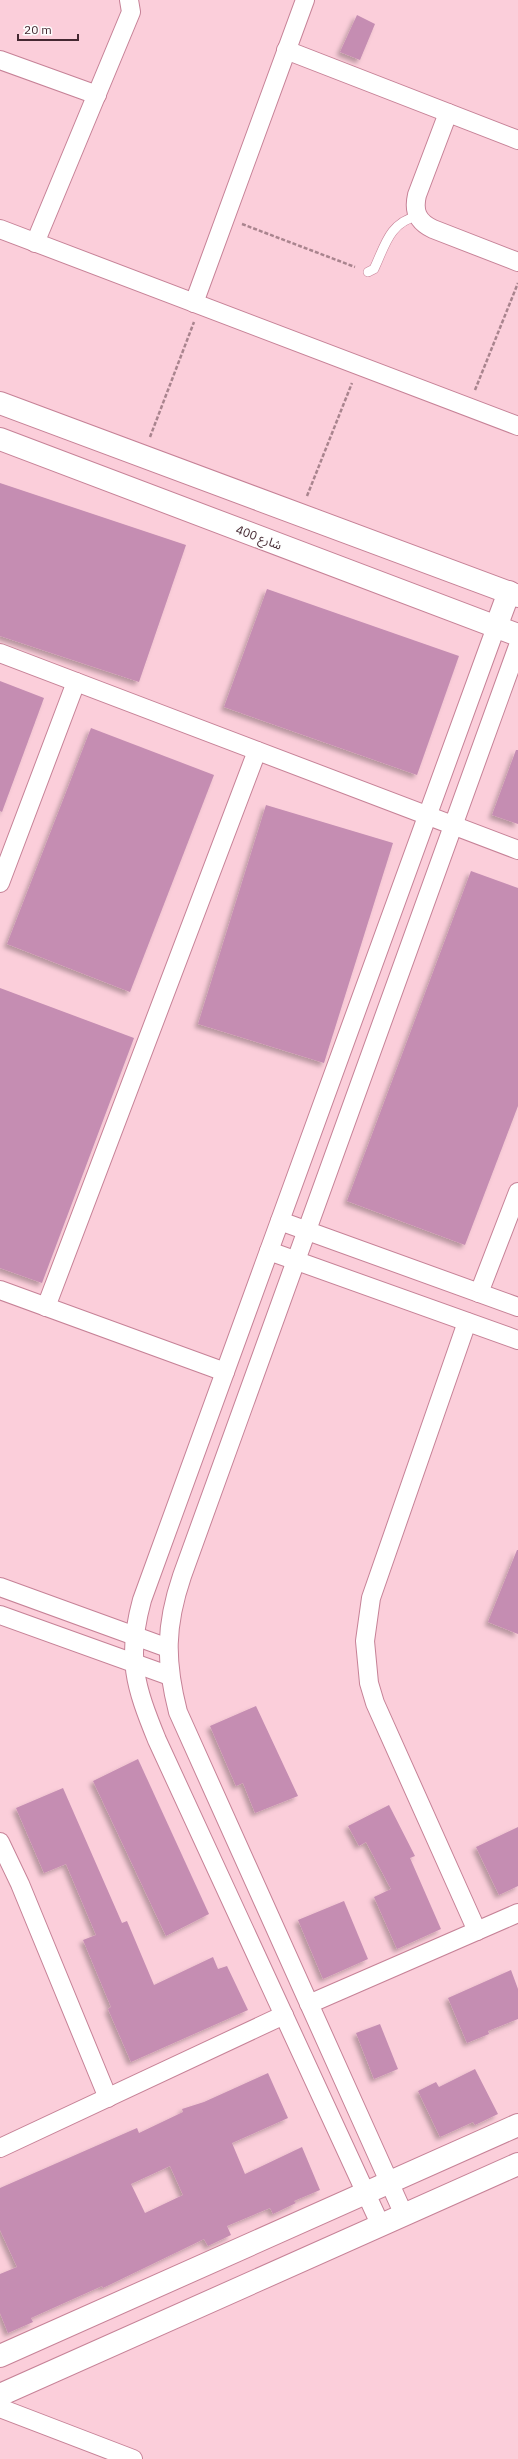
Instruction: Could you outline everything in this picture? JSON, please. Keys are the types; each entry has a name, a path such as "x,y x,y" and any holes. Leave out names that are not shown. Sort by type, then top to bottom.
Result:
{"street":[{"path":"35,243 131,12 129,0"},
{"path":"197,304 225,217 305,0"},
{"path":"286,50 518,140"},
{"path":"0,60 97,95"},
{"path":"448,113 417,195 414,206 417,216 424,224 433,229 518,262"},
{"path":"0,229 518,426"},
{"path":"0,403 513,594 496,627 142,1600 134,1636 134,1663 139,1694 157,1740 381,2226"},
{"name":"شارع 400","path":"0,439 518,635"},
{"path":"404,2216 178,1712 170,1676 168,1648 170,1617 175,1597 518,646"},
{"path":"0,653 518,850"},
{"path":"0,883 76,682"},
{"path":"46,1307 256,751"},
{"path":"479,1293 518,1192"},
{"path":"280,1221 518,1308"},
{"path":"269,1251 518,1340"},
{"path":"0,1290 225,1372"},
{"path":"467,1322 374,1591 367,1619 366,1641 369,1683 382,1722 477,1931"},
{"path":"0,1587 168,1648"},
{"path":"0,1615 170,1676"},
{"path":"0,1842 20,1884 108,2098"},
{"path":"309,2004 518,1912"},
{"path":"0,2148 284,2015"},
{"path":"0,2356 518,2125"},
{"path":"0,2395 518,2164"},
{"path":"0,2408 133,2459"}],"lane":[{"path":"368,272 374,269 393,228 400,222 417,216"}],"path":[{"path":"225,217 368,272"},
{"path":"468,407 518,283"},
{"path":"143,456 197,304"},
{"path":"300,515 359,366"}],"building":[{"path":"357,15 375,24 360,60 340,52"},
{"path":"0,483 186,545 139,682 0,636"},
{"path":"267,589 459,656 417,775 224,707"},
{"path":"0,681 44,698 2,812 0,811"},
{"path":"91,728 214,775 130,992 7,944"},
{"path":"516,750 518,750 518,824 492,815"},
{"path":"266,805 393,843 324,1063 198,1024"},
{"path":"471,871 518,888 518,1106 465,1245 347,1201"},
{"path":"0,988 134,1038 42,1283 0,1268"},
{"path":"518,1550 518,1634 488,1622"},
{"path":"256,1706 298,1796 255,1813 243,1783 236,1786 210,1726"},
{"path":"138,1759 209,1914 166,1936 93,1781"},
{"path":"63,1788 122,1923 127,1921 154,1985 213,1957 218,1969 227,1966 248,2010 131,2062 108,2009 111,2007 83,1940 96,1935 66,1864 44,1873 16,1808"},
{"path":"389,1805 415,1856 410,1858 441,1929 397,1949 374,1897 391,1889 366,1842 359,1846 348,1826"},
{"path":"518,1827 518,1886 499,1895 476,1847"},
{"path":"344,1901 368,1959 323,1979 298,1920"},
{"path":"511,1970 518,1989 518,2019 488,2031 489,2034 467,2043 448,1998"},
{"path":"380,2024 398,2069 374,2079 356,2033"},
{"path":"475,2069 498,2114 475,2125 473,2122 440,2137 418,2091 436,2082 439,2087"},
{"path":"268,2073 288,2118 232,2143 245,2174 302,2147 320,2190 294,2201 296,2203 273,2214 270,2208 227,2226 231,2235 208,2246 204,2239 103,2288 102,2286 31,2318 33,2322 8,2333 0,2313 0,2274 17,2267 0,2230 0,2188 137,2128 139,2133 183,2112 182,2109 204,2102","holes":["170,2166 183,2195 145,2213 131,2184"]}]}
